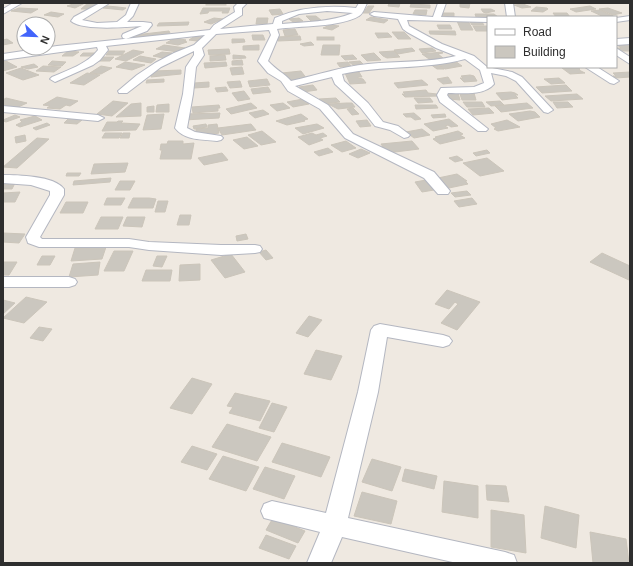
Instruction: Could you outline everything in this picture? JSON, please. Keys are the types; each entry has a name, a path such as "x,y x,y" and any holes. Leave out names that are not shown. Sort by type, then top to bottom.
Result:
{"street":[{"path":"3,12 18,3"},
{"path":"119,25 129,16 135,3"},
{"path":"123,91 149,70 179,54 197,47 214,32 217,27 239,13 238,6 243,3"},
{"path":"56,50 214,32 336,21 357,14 362,3"},
{"path":"436,19 442,3"},
{"path":"509,3 511,16"},
{"path":"104,4 77,18 75,21 97,25 148,25 144,29 104,44"},
{"path":"358,11 333,8 297,11 278,20 275,27 275,35 263,61 271,72 284,79 294,91 312,99 324,108 349,136 372,149 429,175 443,191"},
{"path":"374,14 436,19 487,20"},
{"path":"401,17 406,27 410,30 439,46 471,58 484,69 489,80 489,84 484,88 478,90 445,90 442,95 444,100 482,129"},
{"path":"617,20 630,18"},
{"path":"617,42 630,40"},
{"path":"55,79 93,61 102,50 104,44"},
{"path":"197,47 198,55 191,67 188,94 181,128 183,132 189,134 217,138"},
{"path":"3,50 16,52"},
{"path":"617,52 630,61"},
{"path":"3,57 16,55"},
{"path":"288,85 336,72 366,67 436,62 465,56"},
{"path":"592,68 614,81"},
{"path":"484,69 509,74 519,80 548,110"},
{"path":"336,72 339,82 364,105 379,124 394,128 404,136"},
{"path":"3,109 98,118"},
{"path":"3,179 30,181 53,186 57,189 57,195 33,237 33,240 39,243 129,243 149,246 221,250 255,248"},
{"path":"3,282 69,282"},
{"path":"319,563 335,525 368,392 380,330 443,341"},
{"path":"272,511 505,563"}],"building":[{"path":"76,3 85,3 75,8 67,6"},
{"path":"88,3 99,4 92,9 81,9"},
{"path":"206,3 226,3 226,5 206,5"},
{"path":"389,3 400,3 399,7 388,6"},
{"path":"460,3 470,3 469,8 460,7"},
{"path":"411,4 430,5 430,8 410,7"},
{"path":"523,4 531,7 522,8 514,5"},
{"path":"107,6 126,8 123,10 103,8"},
{"path":"368,6 374,6 369,13 363,13"},
{"path":"590,6 596,9 576,12 570,9"},
{"path":"536,7 548,9 543,12 531,11"},
{"path":"19,8 38,9 31,13 11,11"},
{"path":"203,8 230,8 228,13 222,13 223,11 209,11 208,13 200,14"},
{"path":"608,8 622,13 613,15 599,9"},
{"path":"280,9 283,14 272,15 269,10"},
{"path":"481,9 491,9 495,11 486,13"},
{"path":"415,10 427,10 426,15 413,14"},
{"path":"600,10 613,16 602,16 591,11"},
{"path":"51,12 64,14 58,17 44,15"},
{"path":"443,13 454,13 454,17 442,16"},
{"path":"553,13 567,13 569,16 555,16"},
{"path":"475,14 494,14 497,16 487,17 476,17"},
{"path":"306,16 316,16 322,21 312,22"},
{"path":"371,17 388,20 384,23 366,20"},
{"path":"214,18 223,19 211,24 204,22"},
{"path":"257,18 268,18 267,24 256,24"},
{"path":"299,18 303,21 293,22 289,19"},
{"path":"457,21 468,21 473,30 461,30"},
{"path":"189,22 188,25 157,26 159,23"},
{"path":"470,22 482,22 484,25 472,25"},
{"path":"330,25 339,26 332,30 323,28"},
{"path":"437,25 450,25 452,29 439,29"},
{"path":"473,26 487,26 487,31 476,31"},
{"path":"295,29 298,35 285,36 283,30"},
{"path":"169,31 170,33 136,37 135,35"},
{"path":"429,31 455,31 456,35 430,34"},
{"path":"392,32 404,32 411,39 398,39"},
{"path":"375,33 388,33 392,37 378,38"},
{"path":"252,35 263,35 265,40 253,40"},
{"path":"195,36 202,37 197,41 189,40"},
{"path":"300,36 301,40 278,41 276,37"},
{"path":"317,37 334,37 334,40 317,40"},
{"path":"175,38 186,40 184,41 187,42 178,45 166,43"},
{"path":"7,39 13,43 3,45 3,40"},
{"path":"232,39 244,39 245,42 232,43"},
{"path":"311,42 314,45 304,46 300,44"},
{"path":"630,43 630,51 621,51 617,49 621,48 617,44"},
{"path":"164,45 185,48 178,52 156,49"},
{"path":"259,45 259,50 243,50 243,46"},
{"path":"323,45 340,45 339,55 321,55"},
{"path":"412,48 415,51 398,54 394,50"},
{"path":"432,48 436,51 422,53 419,49"},
{"path":"229,49 230,54 209,55 208,50"},
{"path":"133,50 144,52 126,61 115,59"},
{"path":"68,51 79,52 73,56 62,56"},
{"path":"109,51 125,51 122,55 106,55"},
{"path":"394,51 400,57 387,58 379,52"},
{"path":"162,52 172,53 170,54 172,55 163,58 153,56"},
{"path":"83,53 99,53 96,56 80,56"},
{"path":"374,53 381,60 367,61 361,55"},
{"path":"443,53 438,54 443,58 429,59 422,54"},
{"path":"225,55 226,60 210,61 210,56"},
{"path":"233,55 245,56 246,58 233,59"},
{"path":"353,55 357,59 345,60 341,56"},
{"path":"140,56 156,59 151,63 133,60"},
{"path":"100,57 114,57 110,61 96,61"},
{"path":"242,60 243,65 232,65 232,61"},
{"path":"6,61 17,67 3,71 3,62"},
{"path":"52,61 66,62 62,66 48,65"},
{"path":"360,61 363,64 353,65 349,62"},
{"path":"455,61 462,66 445,69 438,64"},
{"path":"125,62 145,65 132,70 116,67"},
{"path":"226,62 227,66 205,68 204,63"},
{"path":"348,62 351,66 340,67 337,63"},
{"path":"34,64 38,67 28,69 21,67"},
{"path":"430,64 437,64 444,69 437,69"},
{"path":"43,66 61,67 54,72 36,71"},
{"path":"101,66 112,68 101,74 90,73"},
{"path":"242,67 244,74 232,75 230,68"},
{"path":"21,68 39,75 23,80 6,73"},
{"path":"562,68 578,68 580,69 579,70 585,73 570,74"},
{"path":"181,70 181,74 151,77 151,74 154,74 154,71"},
{"path":"301,71 307,79 287,81 282,73"},
{"path":"359,72 362,77 358,78 363,79 366,83 350,84 345,73"},
{"path":"630,72 630,77 616,78 613,76 616,76 613,73"},
{"path":"87,73 100,75 84,85 70,83"},
{"path":"461,76 474,76 477,81 464,82 460,78 463,78"},
{"path":"448,77 452,83 443,84 437,79"},
{"path":"559,78 565,83 551,84 544,79"},
{"path":"164,79 164,82 146,83 147,80"},
{"path":"267,79 270,85 250,87 248,81"},
{"path":"422,80 428,85 398,88 394,83"},
{"path":"240,81 242,87 230,88 227,82"},
{"path":"209,82 209,87 194,88 194,83"},
{"path":"313,85 317,90 303,92 299,87"},
{"path":"566,85 572,91 542,93 536,87"},
{"path":"226,87 228,91 217,92 215,88"},
{"path":"268,87 271,92 253,94 251,89"},
{"path":"426,90 428,93 437,94 439,96 405,97 402,94 405,94 403,92"},
{"path":"244,91 250,99 238,101 232,93"},
{"path":"511,92 518,95 515,95 518,98 502,100 496,93"},
{"path":"447,93 458,93 460,100 449,99"},
{"path":"468,93 474,93 476,100 462,100 460,94 469,94"},
{"path":"577,94 583,99 551,101 545,96"},
{"path":"57,97 78,101 70,106 66,105 60,109 47,108 50,106 43,105"},
{"path":"6,98 27,103 16,108 5,106 7,105 3,104 3,100"},
{"path":"336,98 340,102 322,104 319,99"},
{"path":"414,98 430,98 433,102 418,103"},
{"path":"303,99 309,104 293,107 287,102"},
{"path":"113,101 128,103 112,116 97,114"},
{"path":"500,101 504,105 491,106 486,102"},
{"path":"463,102 482,102 485,107 467,107"},
{"path":"553,102 568,102 573,107 557,108"},
{"path":"141,103 141,116 116,117 131,104"},
{"path":"251,103 257,108 231,114 226,109"},
{"path":"283,103 290,108 277,111 270,105"},
{"path":"352,103 355,107 338,109 328,104"},
{"path":"527,103 533,108 501,112 495,106"},
{"path":"169,104 169,112 156,112 157,105"},
{"path":"219,105 220,108 218,108 218,111 193,113 192,107"},
{"path":"415,105 436,105 438,108 416,109"},
{"path":"154,106 154,112 147,112 147,107"},
{"path":"353,108 359,114 352,115 347,109"},
{"path":"489,108 494,113 473,115 468,109"},
{"path":"263,110 269,114 255,118 249,113"},
{"path":"530,111 535,112 540,117 518,121 509,114"},
{"path":"220,113 219,118 184,120 185,114"},
{"path":"414,113 421,119 415,120 411,117 406,117 403,114"},
{"path":"164,114 161,129 143,130 147,115"},
{"path":"301,114 308,119 287,125 276,121"},
{"path":"445,114 446,117 433,118 431,115"},
{"path":"15,115 20,117 6,122 3,121 3,120"},
{"path":"35,116 42,120 20,127 16,125 22,122 20,120"},
{"path":"69,118 82,120 77,124 64,123"},
{"path":"449,119 458,126 451,127 448,125 445,126 448,128 433,131 424,124"},
{"path":"367,120 371,126 360,127 356,121"},
{"path":"507,120 520,127 498,131 494,129 496,128 491,124"},
{"path":"123,121 121,123 140,124 136,130 102,131 107,122"},
{"path":"47,123 50,125 36,130 33,128"},
{"path":"206,124 207,127 194,129 193,126"},
{"path":"217,124 219,133 209,135 209,133 196,134 196,129 208,128 208,125"},
{"path":"251,124 256,130 222,135 218,128"},
{"path":"317,124 324,128 303,134 295,128"},
{"path":"422,129 430,135 414,138 406,132"},
{"path":"262,131 276,142 261,145 248,135"},
{"path":"458,131 463,134 460,135 465,138 440,144 433,139 436,138 435,137"},
{"path":"105,133 122,133 119,138 102,138"},
{"path":"123,133 130,133 129,138 120,138"},
{"path":"312,133 316,135 323,133 327,136 320,138 323,140 309,145 298,137"},
{"path":"25,135 26,141 16,143 15,137"},
{"path":"247,137 258,146 244,149 233,140"},
{"path":"37,138 49,139 17,168 3,167"},
{"path":"168,141 183,141 183,144 194,143 191,159 160,159 162,150 160,150 161,144 167,144"},
{"path":"346,141 356,148 342,152 331,145"},
{"path":"412,141 419,149 387,153 381,144"},
{"path":"328,148 333,152 319,156 314,152"},
{"path":"361,149 370,153 358,158 349,154"},
{"path":"487,150 490,153 476,156 473,153"},
{"path":"222,153 228,160 204,165 198,158"},
{"path":"457,156 463,160 455,162 449,158"},
{"path":"487,158 504,171 480,176 463,163"},
{"path":"128,163 125,172 91,174 94,164"},
{"path":"67,173 81,173 79,176 66,176"},
{"path":"457,174 467,181 465,181 468,184 449,188 438,178"},
{"path":"111,178 110,182 73,185 74,181"},
{"path":"426,180 434,190 422,192 415,182"},
{"path":"120,181 135,181 130,190 115,190"},
{"path":"15,183 12,189 3,189 3,184"},
{"path":"467,191 471,195 455,197 451,193"},
{"path":"20,192 15,202 3,202 3,193"},
{"path":"107,198 125,198 121,205 104,205"},
{"path":"133,198 156,199 153,208 128,208"},
{"path":"472,198 477,204 459,207 454,201"},
{"path":"158,201 168,201 165,212 155,212"},
{"path":"66,202 88,202 83,213 60,213"},
{"path":"180,215 191,215 189,225 177,225"},
{"path":"101,217 123,217 118,229 95,229"},
{"path":"127,217 145,217 142,227 123,226"},
{"path":"3,233 25,234 19,243 3,242"},
{"path":"246,234 248,239 237,241 236,236"},
{"path":"106,247 102,259 71,261 75,248"},
{"path":"266,250 273,258 266,260 259,252"},
{"path":"114,251 133,251 124,271 104,271"},
{"path":"602,253 630,266 630,279 629,280 590,262"},
{"path":"231,254 245,272 225,278 211,260"},
{"path":"42,256 55,256 50,265 37,265"},
{"path":"157,256 167,256 162,267 153,266"},
{"path":"3,262 17,262 9,275 3,275"},
{"path":"100,262 98,275 69,277 73,264"},
{"path":"200,264 200,280 179,281 180,265"},
{"path":"146,270 172,270 170,281 142,281"},
{"path":"447,290 480,302 457,330 441,323 458,304 455,302 449,309 435,304"},
{"path":"26,297 47,302 24,323 3,318"},
{"path":"3,300 15,303 3,314"},
{"path":"309,316 322,320 308,337 296,333"},
{"path":"39,327 52,329 43,341 30,338"},
{"path":"316,350 342,356 331,380 304,374"},
{"path":"192,378 212,384 192,414 170,408"},
{"path":"235,393 270,401 260,421 229,413 233,407 227,406"},
{"path":"272,403 287,407 274,432 259,428"},
{"path":"227,424 271,437 257,461 212,447"},
{"path":"282,443 330,457 321,477 272,462"},
{"path":"192,446 217,454 207,470 181,462"},
{"path":"223,456 259,467 246,491 209,479"},
{"path":"372,459 401,467 392,491 362,482"},
{"path":"265,467 295,476 284,499 253,489"},
{"path":"405,469 437,476 434,489 402,481"},
{"path":"444,481 478,486 478,518 442,512"},
{"path":"486,485 506,486 509,502 487,500"},
{"path":"362,492 397,501 391,524 354,516"},
{"path":"545,506 579,515 576,548 541,538"},
{"path":"491,510 524,515 526,553 491,547"},
{"path":"273,518 305,531 298,543 266,530"},
{"path":"590,532 626,539 629,563 593,563"},
{"path":"266,535 296,546 289,559 259,548"}]}
